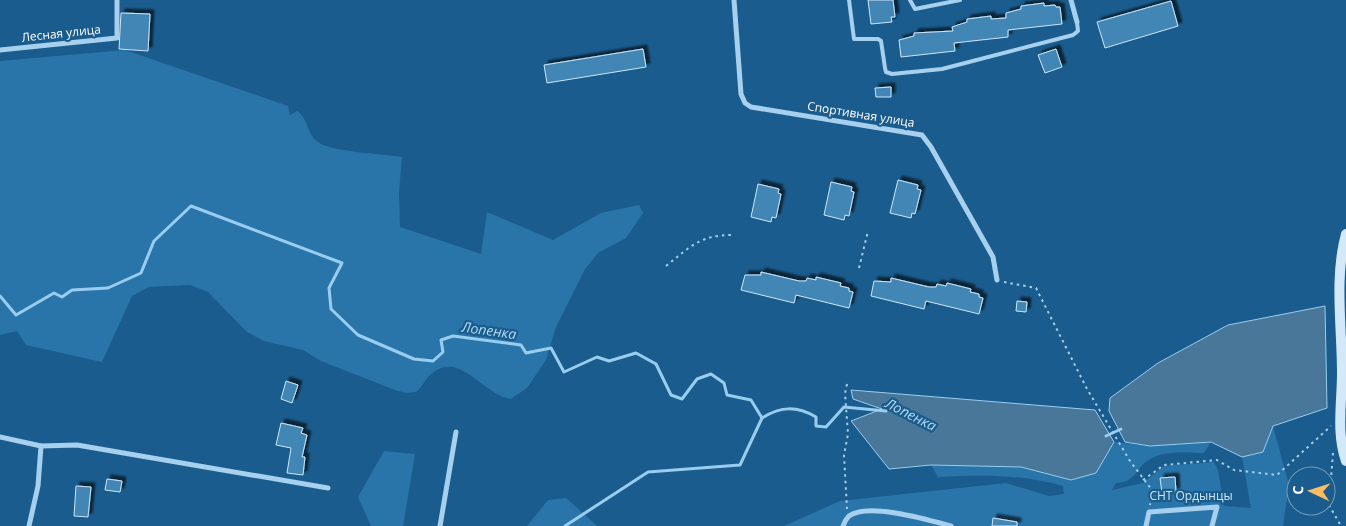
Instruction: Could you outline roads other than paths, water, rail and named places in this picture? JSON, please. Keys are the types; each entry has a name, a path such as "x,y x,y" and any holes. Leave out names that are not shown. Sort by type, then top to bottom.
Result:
{"street":[{"name":"Лесная улица","path":"0,50 117,38 117,0"},
{"name":"Спортивная улица","path":"734,0 741,94 745,103 752,107 922,135 931,147 993,258 997,280"},
{"path":"1071,0 1077,22"},
{"path":"1346,234 1341,279 1342,374 1340,423 1346,461"},
{"path":"440,526 456,432"},
{"path":"0,437 41,446 77,445 328,488"},
{"path":"29,526 38,486 41,446"},
{"path":"1146,526 1149,512 1217,506 1212,526"},
{"path":"842,526 849,516 863,512 896,512 951,526"}],"lane":[{"path":"849,0 854,39 878,39 881,41 886,72 892,74 942,69 1073,35 1078,31 1077,22"},
{"path":"910,0 915,10 960,0"}],"water":[{"path":"1325,306 1327,408 1273,426 1263,452 1242,457 1211,442 1150,446 1125,442 1109,411 1110,398 1158,363 1228,325"},
{"path":"851,390 1095,410 1114,442 1096,473 1071,480 1021,467 931,465 889,469 851,421 882,409 853,399"}],"waterway":[{"name":"Лопенка","path":"0,296 16,315 54,293 62,297 72,290 108,288 141,273 154,241 191,206 342,263 329,288 331,309 358,335 414,359 433,361 443,352 441,340 453,336 521,345 526,353 551,348 564,372 597,357 609,361 636,353 656,364 671,395 682,399 697,379 711,374 724,383 727,395 751,400 762,418 776,411 796,409 816,417 816,426 826,427 844,407 886,411"},
{"path":"565,526 648,472 740,465 762,418"},
{"name":"Лопенка","path":"1106,436 1121,429"}],"park label":[{"name":"СНТ Ордынцы","path":"1191,495"}]}
